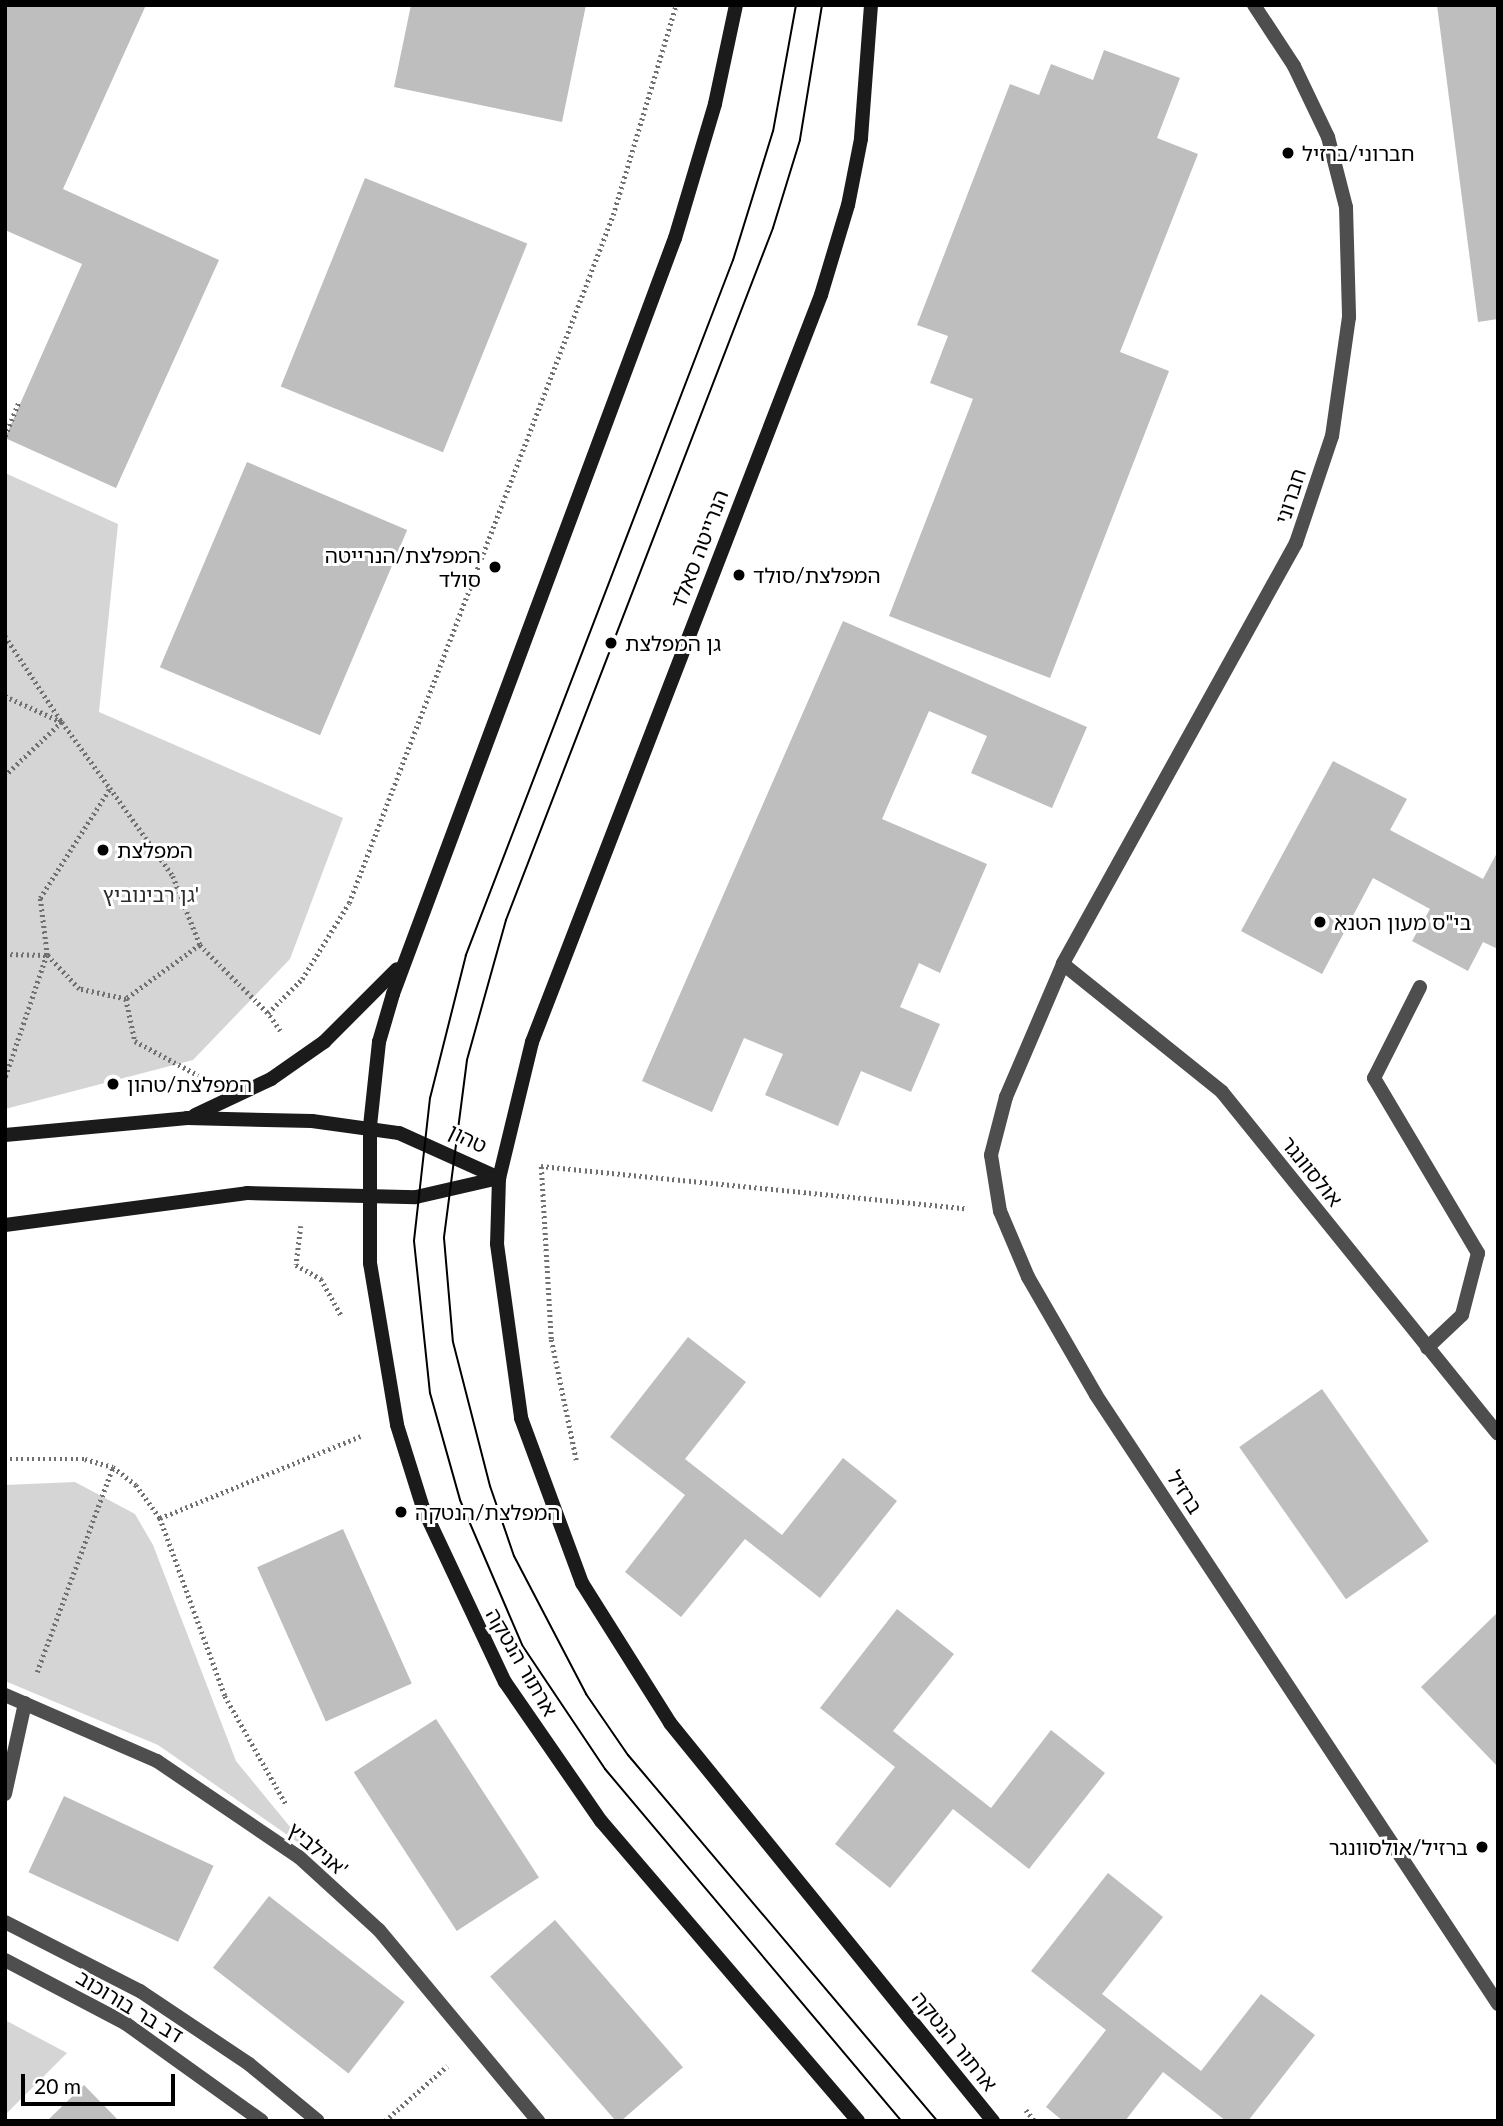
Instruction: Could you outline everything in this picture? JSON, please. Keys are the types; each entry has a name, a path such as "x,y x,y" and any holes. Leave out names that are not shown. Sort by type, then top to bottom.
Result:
{"main road":[{"path":"370,1126 379,1042 404,960 679,226 736,5"},
{"name":"הנרייטה סאלד","path":"499,1178 532,1042 821,295 861,139 871,5"},
{"path":"187,1118 238,1097 300,1059 347,1024 404,960"},
{"name":"טהון","path":"5,1135 187,1118 370,1126 423,1140 499,1178"},
{"name":"ארתור הנטקה","path":"370,1126 366,1197 377,1317 397,1424 423,1508 474,1623 505,1682 601,1821 858,2121"},
{"name":"טהון","path":"5,1225 247,1193 416,1197 499,1178"},
{"name":"ארתור הנטקה","path":"499,1178 497,1244 521,1418 582,1583 670,1723 993,2121"}],"street":[{"name":"חברוני","path":"1063,964 1296,543 1332,436 1349,317 1346,207 1328,137 1294,66 1254,5"},
{"name":"ברזיל","path":"1063,964 1006,1097 990,1155 1000,1212 1028,1277 1096,1395 1498,2004"},
{"name":"אולסוונגר","path":"1063,964 1222,1092 1498,1434"},
{"path":"1420,987 1374,1078 1478,1253 1462,1315 1427,1348"},
{"name":"אנילביץ'","path":"5,1695 157,1761 299,1857 379,1930 538,2121"},
{"path":"5,1794 25,1703"},
{"path":"5,1922 140,1991 249,2064 318,2121"},
{"name":"דב בר בורוכוב","path":"5,1960 125,2023 262,2121"}],"path":[{"path":"268,1013 302,979 349,903 613,215 676,5"},
{"path":"5,436 19,402"},
{"path":"5,636 62,722 173,876 200,945 268,1013 300,1059"},
{"path":"5,696 62,722"},
{"path":"5,776 62,722"},
{"path":"5,1079 47,955 40,898 110,788"},
{"path":"5,954 47,955 79,989 126,999 200,945"},
{"path":"126,999 135,1041 238,1097"},
{"path":"580,1476 551,1339 541,1166 1000,1212"},
{"path":"160,1518 363,1436"},
{"path":"5,1459 85,1459 113,1467 136,1485 160,1518 225,1696 291,1811"},
{"path":"25,1703 113,1467"},
{"path":"385,2121 473,2043"},
{"path":"1018,2100 1035,2121"}],"green space":[{"name":"גן רבינוביץ'","path":"5,473 118,524 99,712 343,818 290,959 193,1060 5,1109"},
{"path":"75,1482 135,1514 153,1545 236,1761 309,1850 158,1745 5,1681 5,1485"},
{"path":"5,2020 67,2053 5,2115"}],"building":[{"path":"5,5 146,5 63,189 219,260 116,488 5,438 82,264 5,230"},
{"path":"411,5 586,5 562,122 394,87"},
{"path":"1437,5 1498,5 1498,319 1478,322"},
{"path":"1104,50 1180,78 1157,138 1198,154 1120,352 1169,371 1050,678 889,616 973,399 930,383 948,336 917,325 1010,84 1039,95 1051,64 1093,80"},
{"path":"365,178 527,244 443,452 281,387"},
{"path":"247,462 407,530 320,735 160,667"},
{"path":"843,621 1087,727 1052,808 971,773 987,736 929,711 882,819 987,864 940,973 919,963 900,1007 940,1024 911,1092 861,1071 838,1126 765,1095 783,1054 744,1038 712,1112 642,1081"},
{"path":"1333,761 1407,799 1390,830 1483,879 1498,851 1498,949 1483,942 1468,971 1412,941 1430,909 1373,878 1322,974 1241,931"},
{"path":"688,1337 746,1382 685,1459 782,1535 843,1458 897,1501 820,1598 745,1539 681,1617 625,1572 685,1495 610,1437"},
{"path":"1322,1389 1429,1541 1346,1599 1239,1447"},
{"path":"343,1529 412,1683 326,1722 257,1567"},
{"path":"897,1609 954,1654 893,1731 991,1808 1051,1730 1105,1773 1029,1869 953,1809 890,1888 835,1844 895,1767 820,1708"},
{"path":"1498,1612 1498,1767 1421,1687"},
{"path":"436,1719 539,1878 457,1931 354,1772"},
{"path":"64,1796 214,1866 178,1942 29,1872"},
{"path":"1108,1873 1163,1917 1102,1994 1201,2071 1261,1994 1315,2035 1248,2121 1226,2121 1163,2072 1125,2121 1063,2121 1046,2107 1106,2030 1031,1971"},
{"path":"269,1896 405,2002 349,2074 213,1968"},
{"path":"555,1920 683,2067 621,2121 616,2121 490,1976"},
{"path":"84,2085 119,2121 47,2121"}],"tram line":[{"path":"796,5 773,131 733,260 466,955 430,1098 414,1241 430,1393 460,1500 522,1645 605,1769 901,2121"},
{"path":"822,5 800,140 773,228 506,920 467,1060 444,1238 453,1342 490,1486 514,1556 586,1694 628,1755 937,2121"}],"place":[{"name":"חברוני/ברזיל","path":"1288,153"},
{"name":"המפלצת/הנרייטה סולד","path":"495,567"},
{"name":"המפלצת/סולד","path":"739,575"},
{"name":"גן המפלצת","path":"611,643"},
{"name":"המפלצת","path":"103,850"},
{"name":"בי\"ס מעון הטנא","path":"1320,922"},
{"name":"המפלצת/טהון","path":"113,1084"},
{"name":"המפלצת/הנטקה","path":"401,1512"},
{"name":"ברזיל/אולסוונגר","path":"1482,1847"}]}
